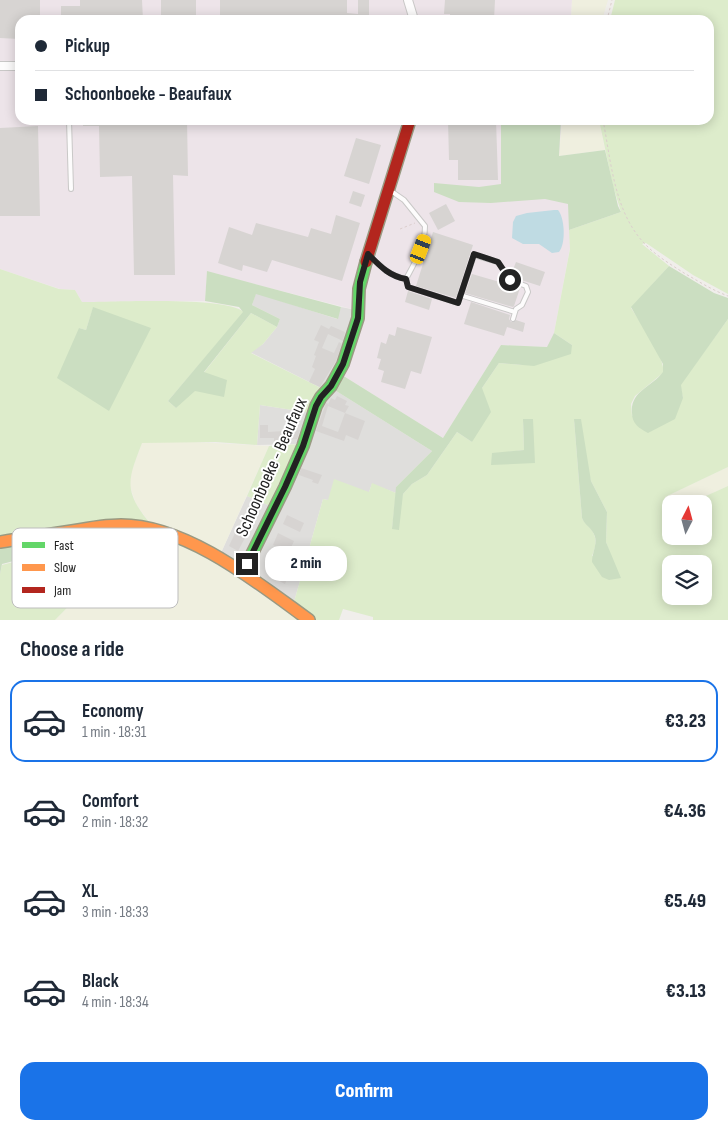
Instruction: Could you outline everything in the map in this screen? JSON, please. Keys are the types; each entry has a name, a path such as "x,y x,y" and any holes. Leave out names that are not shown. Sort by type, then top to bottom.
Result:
{"street":[{"path":"408,0 412,15"},
{"path":"0,66 15,66"},
{"name":"Schoonboeke - Beaufaux","path":"243,572 285,487 303,446 316,406 331,386 343,364 358,318 360,282 408,125"},
{"path":"85,528 121,525 150,528"},
{"path":"178,538 243,572 309,620"}],"lane":[{"path":"69,125 71,189"},
{"path":"388,189 404,200 425,226 425,238 417,259 406,279 408,287 458,303 474,254 498,262 510,280 526,286 528,292 522,305 516,309 513,319"},
{"path":"368,254 386,272 406,279"},
{"path":"460,295 515,312"}],"path":[{"path":"608,15 612,0"},
{"path":"604,125 616,186 623,208 635,231 644,243 669,263 714,291 728,296"},
{"path":"400,229 421,220"}],"shaded area":[{"path":"0,0 572,0 571,15 15,15 15,125 562,125 559,156 569,204 570,248 554,333 548,347 501,345 443,438 342,375 356,310 207,272 205,301 82,302 75,290 60,289 0,269"},
{"path":"256,293 337,319 341,307 356,310 341,360 325,390 250,352 263,344 277,327 280,319 252,305"},
{"path":"333,389 432,451 396,487 396,493 372,484 369,492 328,500 323,499 294,602 255,572 254,568 256,559 307,449 325,401"},
{"path":"260,405 312,413 301,444 257,445"},
{"path":"247,496 272,507 242,566 220,555"}],"green space":[{"path":"572,0 608,0 604,15 571,15"},
{"path":"615,0 728,0 728,294 693,275 646,243 642,244 669,266 631,308 655,347 664,372 635,396 631,404 632,416 683,398 680,385 728,319 728,467 669,495 662,495 662,545 712,545 712,495 708,495 728,486 728,620 373,620 373,617 343,609 339,620 316,620 294,602 323,499 328,500 334,479 369,492 372,483 396,493 392,529 403,494 412,484 427,475 457,432 472,442 482,388 499,363 523,365 572,345 554,333 570,249 569,230 621,212 613,186 600,125 714,125 714,15 611,15","holes":["574,419 591,481 607,512 606,542 611,556 592,556 595,538 593,531 582,518","523,420 535,463 492,454 524,450"]},
{"path":"501,125 561,125 559,156 605,150 621,212 569,230 568,204 545,199 491,203 459,202 434,192 434,183 479,187 501,184"},
{"path":"562,125 600,125 605,150 559,156"},
{"path":"669,266 714,293 728,298 728,319 681,385 683,398 675,419 648,433 635,423 632,417 632,406 638,394 663,372 663,364 631,307"},
{"path":"0,269 59,289 75,290 82,302 193,302 233,307 244,312 168,401 176,408 251,313 277,327 263,344 251,353 325,390 312,413 260,405 257,445 216,442 142,443 130,483 135,501 149,522 93,528 12,528 12,537 0,538","holes":["93,308 109,411 79,328 86,330"]},
{"path":"207,271 341,307 338,319 256,294 252,305 280,319 277,327 251,313 204,372 227,380 224,397 195,391 176,408 168,401 243,312 239,307 205,301"},
{"path":"93,307 151,328 109,411 57,378 79,328 86,330"},
{"path":"554,333 572,345 571,354 534,366 499,363 482,388 491,412 472,442 457,432 427,475 412,484 403,494 399,530 392,529 396,487 432,451 333,389 342,375 443,438 501,345 547,347"},
{"path":"523,419 533,419 535,463 491,465 492,453 524,450"},
{"path":"574,419 581,419 591,481 607,512 606,542 621,578 609,580 602,577 592,562 595,539 592,531 582,518"},
{"path":"173,441 269,446 220,555 178,535 178,528 162,528 149,522 136,504 130,486 130,476 142,442"},
{"path":"301,444 272,507 247,496 269,446"},
{"path":"728,467 728,486 708,495 669,495"},
{"path":"178,543 206,557 299,620 55,620 67,608 178,608"},
{"path":"12,545 12,561 2,564 0,574 0,547"},
{"path":"12,562 12,608 67,608 55,620 0,620 0,574 2,565"}],"water":[{"path":"558,210 563,225 564,237 559,252 552,253 539,244 523,244 512,238 513,222 516,216"}],"building":[{"path":"0,0 40,0 40,15 15,15 15,39 0,38"},
{"path":"80,0 142,0 143,15 61,15 61,6 80,6"},
{"path":"161,0 196,0 196,15 161,15"},
{"path":"220,0 347,0 347,13 358,14 358,0 369,0 369,15 220,15"},
{"path":"445,0 495,0 494,15 444,14"},
{"path":"187,125 188,176 173,175 175,275 134,275 132,176 100,177 99,126 83,126"},
{"path":"448,125 496,125 498,180 458,180 458,160 449,160"},
{"path":"38,126 40,216 0,216 0,128"},
{"path":"356,138 381,145 369,184 344,176"},
{"path":"353,191 365,195 361,207 349,203"},
{"path":"446,204 455,221 438,230 429,213"},
{"path":"336,215 360,223 342,281 272,260 267,272 243,265 242,271 218,263 229,227 252,235 256,223 308,237 311,228 331,234"},
{"path":"433,232 473,245 456,298 416,286"},
{"path":"516,262 545,272 540,286 512,277"},
{"path":"472,274 520,288 514,306 465,293"},
{"path":"408,291 432,299 429,310 405,302"},
{"path":"471,302 510,315 509,319 511,322 516,320 525,323 523,332 507,327 504,336 464,324"},
{"path":"321,325 329,329 331,326 345,332 343,341 328,334 322,348 334,353 339,342 342,344 336,361 320,387 309,382 315,369 312,367 319,342 314,340"},
{"path":"397,327 432,337 421,374 411,371 405,389 381,382 384,371 378,369 381,359 377,358 381,342 386,344 389,334 395,336"},
{"path":"337,396 347,401 345,405 349,406 345,413 365,421 358,440 346,435 344,441 316,431 326,403 328,404 331,398 335,400","holes":["328,406 345,413 338,432 322,426"]},
{"path":"260,425 268,425 268,432 300,430 297,439 283,440 283,444 274,445 274,438 260,438"},
{"path":"301,468 322,475 318,484 299,475"},
{"path":"287,515 304,523 300,532 283,524"},
{"path":"237,529 247,534 238,551 229,546"},
{"path":"278,533 294,541 285,561 292,564 285,584 275,579 284,550 273,545"}],"traffic: fast":[{"path":"243,572 285,487 303,446 316,406 331,386 343,364 358,318 359,289 366,262"}],"traffic: slow":[{"path":"90,528 121,525 146,528"},
{"path":"178,538 196,545 245,574 309,620"},
{"path":"0,542 12,540"}],"traffic: jam":[{"path":"366,262 408,125"}],"route":[{"path":"247,564 303,446 316,406 331,386 343,364 358,318 360,282 368,254 386,272 406,279 408,287 458,303 474,254 498,262 510,280"}]}
